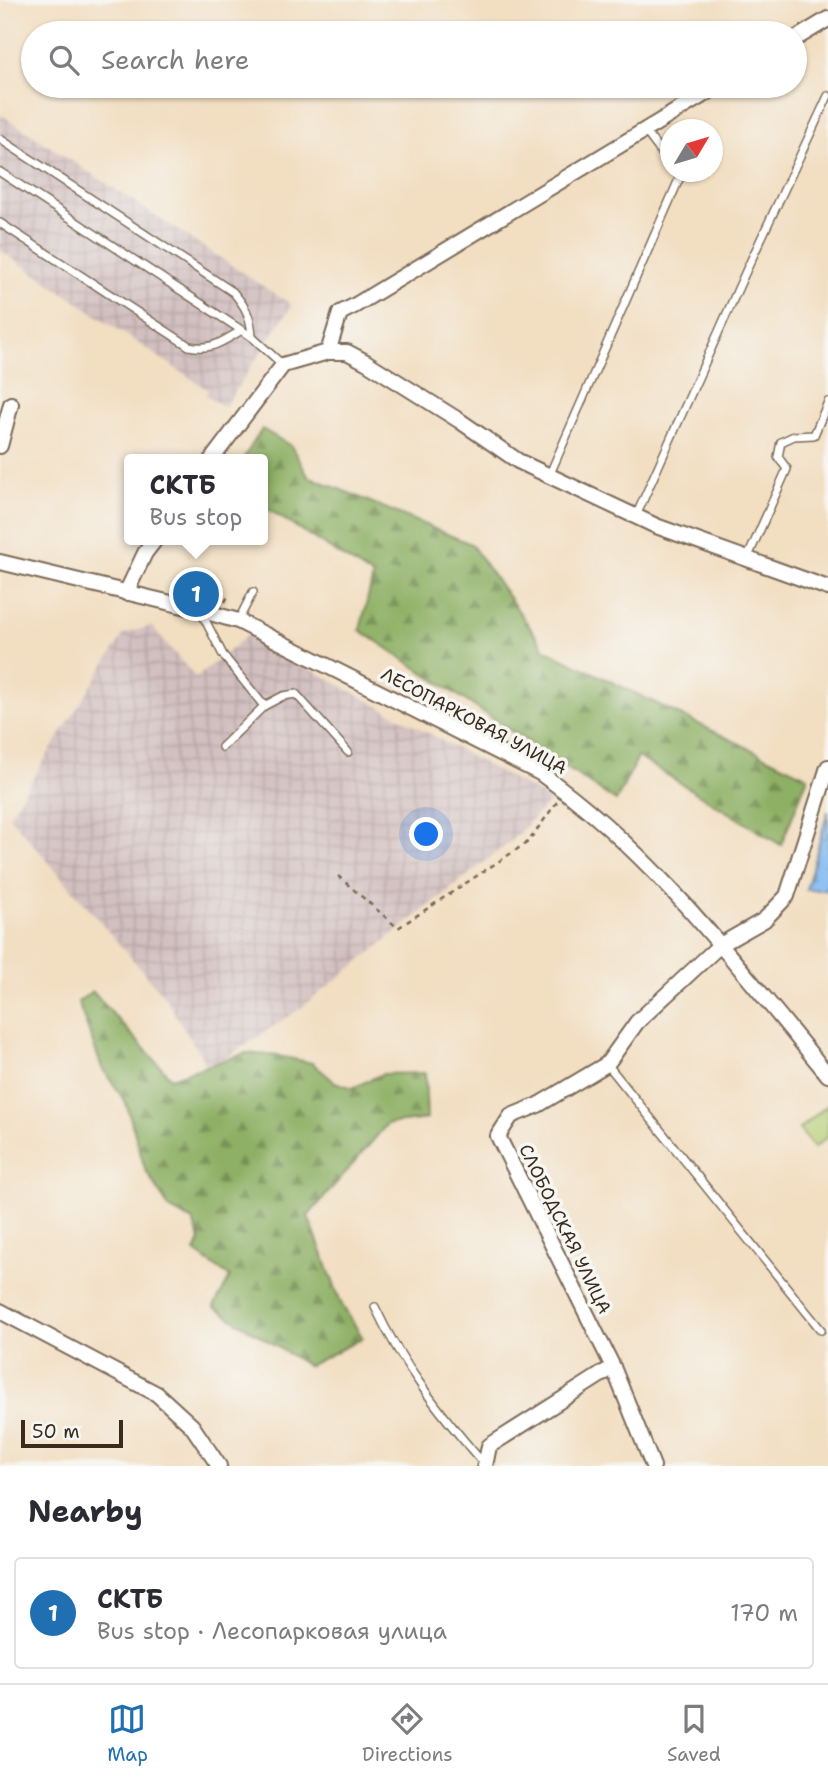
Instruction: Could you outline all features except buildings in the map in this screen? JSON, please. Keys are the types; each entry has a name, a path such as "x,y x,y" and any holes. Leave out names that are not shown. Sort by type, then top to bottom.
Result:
{"street":[{"path":"807,32 828,19"},
{"path":"328,352 340,313 698,98"},
{"path":"216,454 283,365 328,352 347,352 460,421 518,461 636,517 828,588"},
{"path":"0,446 11,404"},
{"path":"126,593 151,545"},
{"name":"ЛЕСОПАРКОВАЯ УЛИЦА","path":"0,562 237,621 540,773 632,849 720,946 828,1075"},
{"name":"СЛОБОДСКАЯ УЛИЦА","path":"653,1466 612,1367 498,1136 511,1116 538,1105 607,1065 637,1022 720,946 764,920 787,896 828,767"},
{"path":"0,1311 157,1394 192,1426 219,1466"},
{"path":"485,1465 489,1446 612,1367"}],"lane":[{"path":"636,517 828,96"},
{"path":"644,131 660,151"},
{"path":"0,139 233,292 245,305 251,320 252,337"},
{"path":"0,172 242,330 283,365"},
{"path":"549,476 678,182"},
{"path":"0,223 189,346 204,349 242,330"},
{"path":"747,559 787,468 778,457 781,442 794,436 814,435 828,402"},
{"path":"237,621 253,592"},
{"path":"200,610 223,656 264,706"},
{"path":"222,747 264,706 283,696 296,694 348,752"},
{"path":"607,1065 821,1330"},
{"path":"375,1307 389,1337 443,1418 485,1465"}],"path":[{"path":"338,876 398,928 528,842 565,791"}],"shaded area":[{"path":"0,114 292,305 224,407 206,395 208,390 0,250"},
{"path":"151,626 196,678 248,635 551,800 512,840 297,1011 209,1069 164,996 9,816 124,634"}],"green space":[{"path":"262,429 291,446 308,476 471,544 546,650 808,777 781,845 638,757 616,801 360,630 373,576 268,509 268,454 246,454"},
{"path":"92,991 171,1078 246,1053 312,1063 335,1082 353,1088 382,1074 425,1073 427,1119 387,1124 308,1216 342,1305 363,1338 308,1366 214,1307 230,1277 195,1252 200,1240 193,1221 169,1208 145,1169 126,1103 102,1068 78,1002"},
{"path":"828,1105 828,1136 814,1148 799,1129"}],"water":[{"path":"828,811 828,890 806,890"}],"place":[{"name":"СКТБ","path":"196,594"}]}
